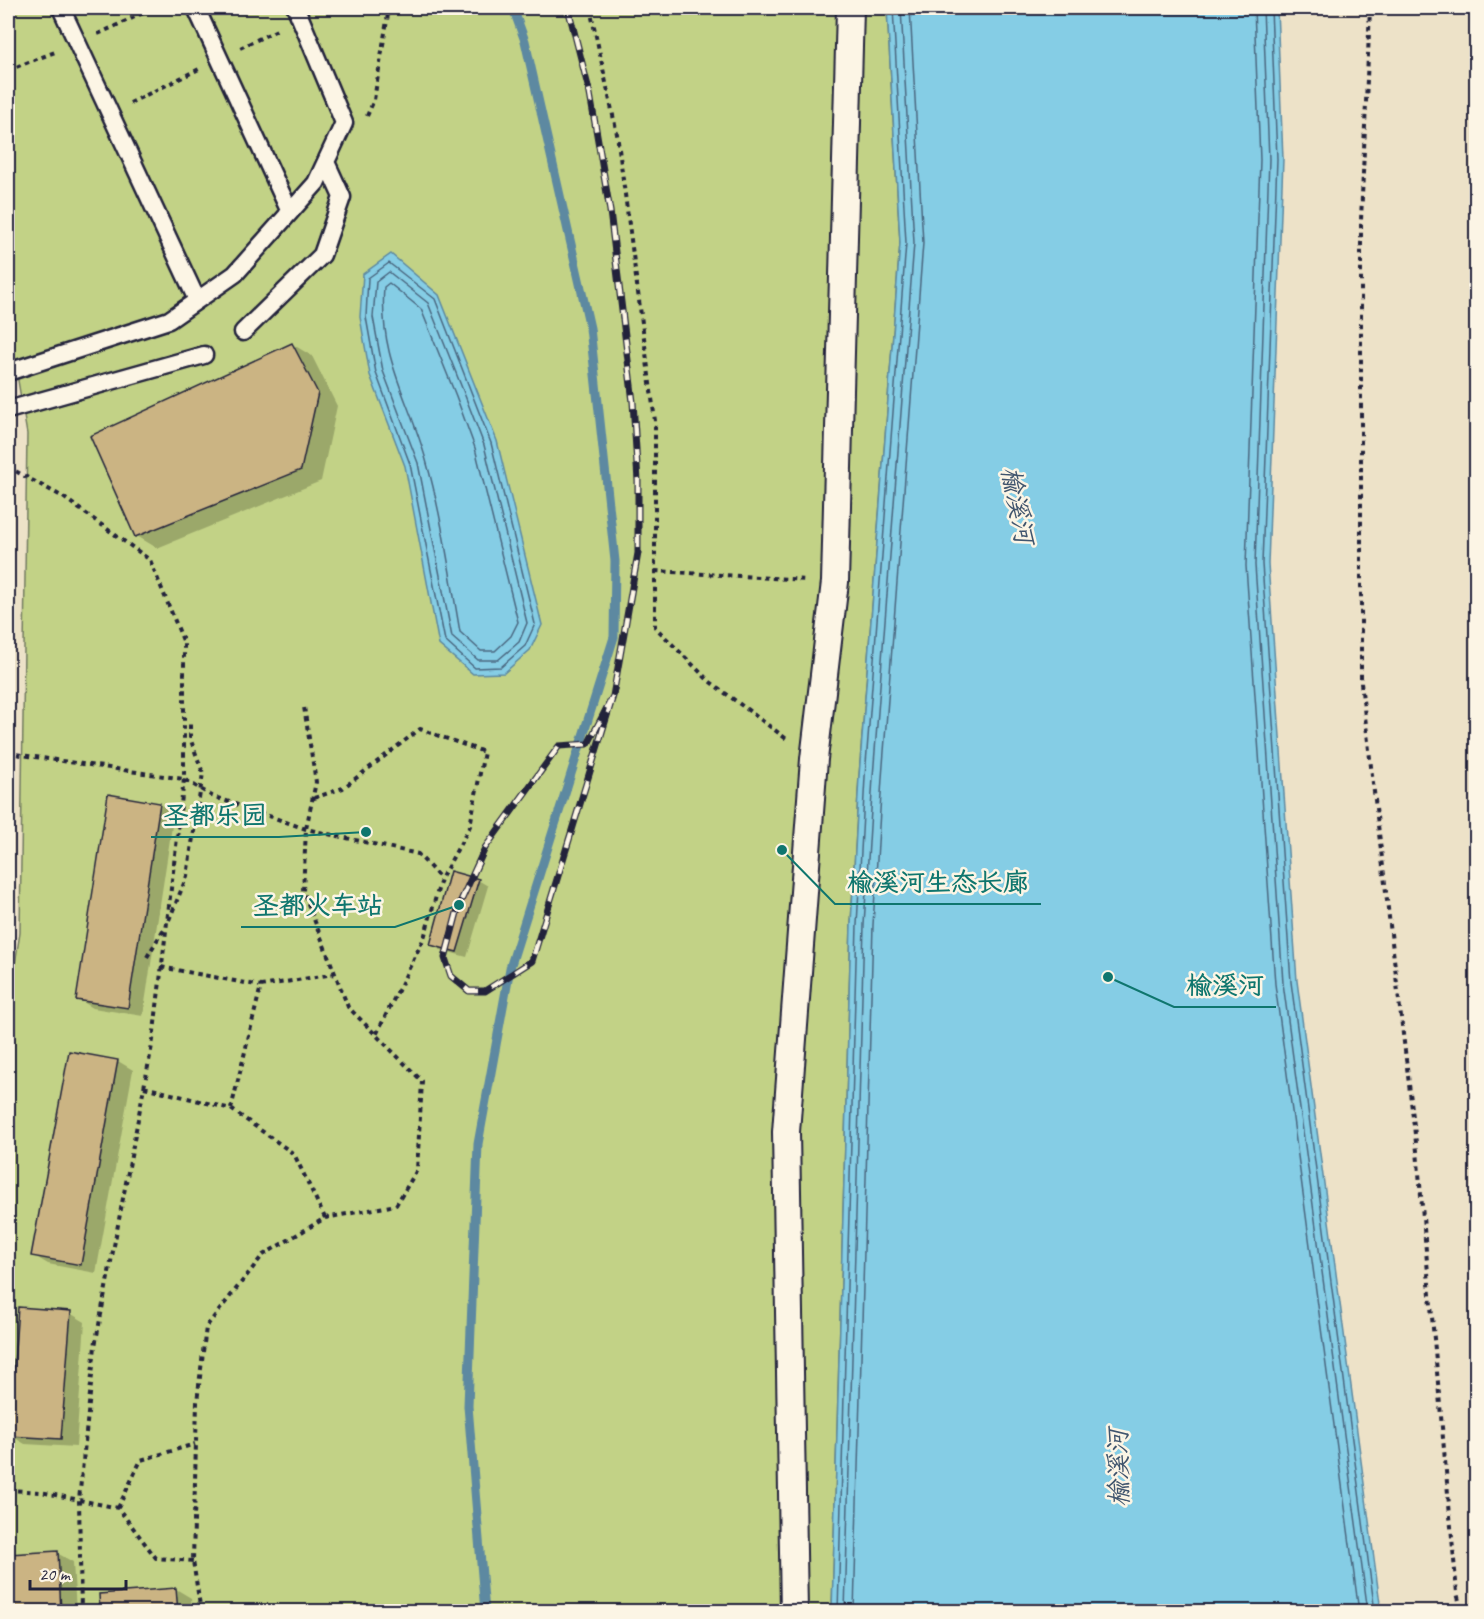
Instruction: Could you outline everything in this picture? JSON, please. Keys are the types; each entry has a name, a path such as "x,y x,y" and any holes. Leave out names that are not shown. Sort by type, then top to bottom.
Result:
{"street":[{"path":"794,1611 786,1132 814,759 835,582 850,8"}],"lane":[{"path":"61,8 197,300"},
{"path":"196,8 290,212"},
{"path":"8,372 169,320 235,274 316,183 344,123 296,8"},
{"path":"243,332 322,255 342,197 326,162"},
{"path":"8,410 204,355"}],"path":[{"path":"366,119 374,100 389,8"},
{"path":"590,8 617,134 655,421 655,627 709,681 814,759"},
{"path":"1370,8 1361,220 1361,682 1416,1151 1457,1593 1462,1611"},
{"path":"8,467 63,497 150,560 184,643 184,779 153,1040 94,1346 79,1500 81,1611"},
{"path":"655,571 835,582"},
{"path":"201,1611 193,1561 197,1402 206,1327 263,1255 325,1218 396,1205 417,1170 422,1081 348,1007 303,891 306,829 316,782 304,707"},
{"path":"147,957 168,924 188,866 203,773 190,738 190,721"},
{"path":"314,798 343,788 420,729 483,752 470,826 441,879 424,938 375,1035"},
{"path":"8,753 184,779 212,796 306,829 418,854 441,879"},
{"path":"161,967 261,986 335,974"},
{"path":"231,1109 261,986"},
{"path":"144,1087 231,1109 294,1154 325,1218"},
{"path":"118,1508 141,1460 196,1444"},
{"path":"8,1490 41,1492 118,1508 156,1558 193,1561"}],"green space":[{"path":"8,8 887,8 900,243 859,776 851,924 832,1611 8,1612 8,1007 20,933 27,434 8,321"}],"water":[{"path":"887,8 1277,8 1283,159 1268,564 1297,981 1381,1611 832,1611 851,924 859,776 900,243"},
{"path":"391,254 439,295 497,441 542,625 530,650 504,673 473,674 439,645 405,466 370,375 360,317 363,274"}],"building":[{"path":"292,343 318,393 301,470 135,537 90,436"},
{"path":"108,794 160,803 128,1008 76,1000"},
{"path":"450,871 479,879 457,952 430,945"},
{"path":"69,1051 118,1060 81,1265 31,1256"},
{"path":"18,1307 71,1311 61,1439 9,1436"},
{"path":"58,1551 61,1612 13,1612 9,1554"},
{"path":"176,1588 178,1612 100,1612 99,1594"}],"waterway":[{"path":"485,1612 468,1406 478,1144 510,968 614,637 615,561 590,328 525,41 513,8"}],"railway":[{"path":"568,8 590,94 610,211 633,402 638,481 638,553 613,696 532,961 485,991 469,991 451,976 445,958 459,905 485,848 559,746 588,744 613,696"}],"place":[{"name":"圣都乐园","path":"366,832"},
{"name":"榆溪河生态长廊","path":"782,850"},
{"name":"圣都火车站","path":"459,905"},
{"name":"榆溪河","path":"1108,977"}]}
